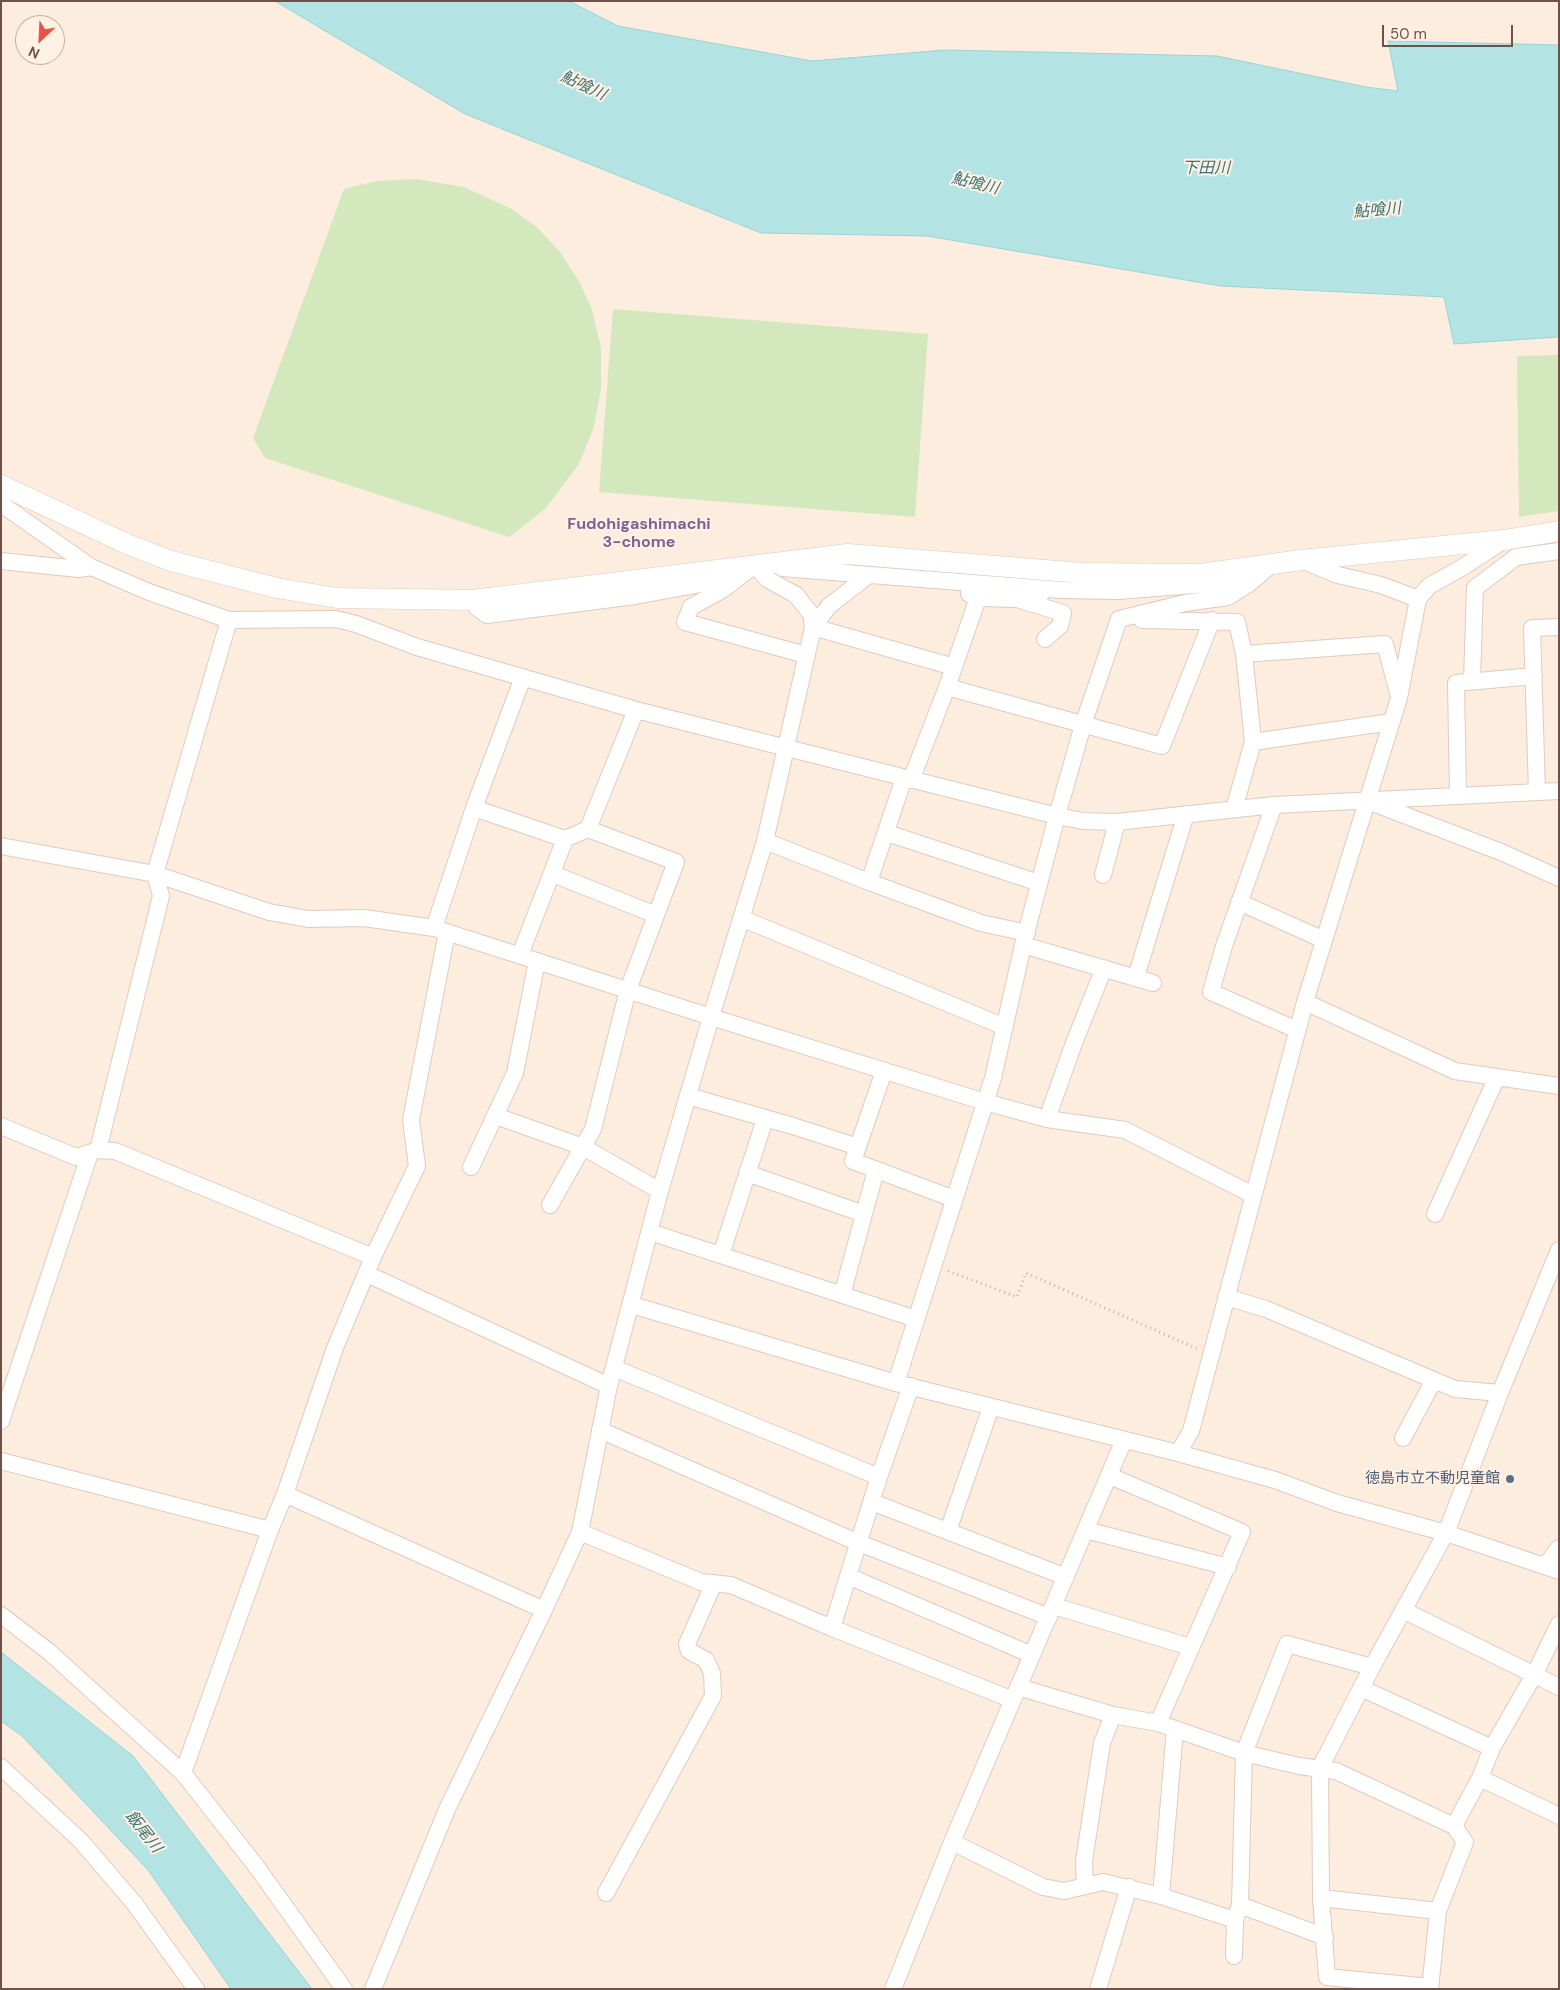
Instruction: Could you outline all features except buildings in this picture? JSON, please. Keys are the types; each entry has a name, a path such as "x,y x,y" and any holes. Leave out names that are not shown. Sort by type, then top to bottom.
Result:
{"street":[{"path":"1,485 127,544 171,561 277,588 337,598 473,600 748,571 848,554 1082,573 1200,574 1301,560 1504,540 1554,533"},
{"path":"1,504 91,567 149,592 230,620 336,619 356,624 417,647 636,710 1083,821 1117,822 1274,805 1559,791"},
{"path":"1178,1453 1191,1430 1304,1002 1399,698 1418,599 1429,586 1464,567 1504,540"},
{"path":"1472,681 1475,588 1516,557 1559,551"},
{"path":"1301,560 1338,576 1381,585 1418,599"},
{"path":"1,561 79,569 91,567"},
{"path":"806,655 685,622 691,607 748,571 869,575 1061,590 1118,591 1232,582 1272,564"},
{"path":"1120,619 1185,603 1228,597 1250,584 1272,564"},
{"path":"373,1989 448,1806 580,1532 609,1386 632,1306 660,1191 765,841 787,749 812,627 811,614 796,595 748,571"},
{"path":"940,581 978,598 1015,599 1061,590 1082,573"},
{"path":"812,627 829,606 869,575"},
{"path":"336,619 337,598"},
{"path":"869,882 908,779 947,687 978,598"},
{"path":"1015,599 1063,613 1060,626 1045,639"},
{"path":"1120,619 1238,622 1244,654 1253,742 1234,809"},
{"path":"832,1628 879,1477 903,1385 916,1319 993,1078 1025,939 1057,816 1083,725 1120,619"},
{"path":"1,1421 94,1151 162,896 155,874 230,620"},
{"path":"947,687 1162,746 1212,620"},
{"path":"812,627 954,667"},
{"path":"1537,792 1532,628 1559,627"},
{"path":"1244,654 1385,644 1399,698"},
{"path":"1458,796 1456,683 1534,676"},
{"path":"183,1773 270,1530 285,1494 335,1348 373,1257 417,1166 411,1120 440,930 474,808 523,677"},
{"path":"588,829 636,710"},
{"path":"1253,742 1391,722"},
{"path":"1368,801 1501,852 1559,878"},
{"path":"1274,805 1239,902 1211,992 1297,1030"},
{"path":"474,808 565,839 588,829 676,862 628,990 593,1128 550,1206"},
{"path":"1136,977 1186,814"},
{"path":"1103,875 1117,822"},
{"path":"887,833 1039,884"},
{"path":"520,955 565,839"},
{"path":"765,841 981,923 1104,968 1153,983"},
{"path":"1,846 155,874 269,912 308,919 364,918 440,930 985,1102 1047,1119 1125,1130 1253,1195"},
{"path":"553,874 656,915"},
{"path":"1239,902 1324,940"},
{"path":"741,918 1004,1027"},
{"path":"471,1167 515,1074 537,961"},
{"path":"1047,1119 1074,1043 1104,968"},
{"path":"1304,1002 1455,1071 1559,1086"},
{"path":"884,1071 853,1161 954,1199"},
{"path":"1435,1214 1497,1077"},
{"path":"688,1096 858,1147"},
{"path":"496,1116 583,1147 660,1191"},
{"path":"721,1255 765,1119"},
{"path":"1,1126 76,1157 94,1151 115,1151 373,1257"},
{"path":"842,1295 876,1170"},
{"path":"748,1173 864,1214"},
{"path":"650,1232 916,1319"},
{"path":"580,1532 701,1582 731,1585 832,1628 1016,1694 1158,1723 1244,1753 1299,1766 1320,1768 1336,1771 1454,1826 1465,1842 1438,1911 1430,1988 1327,1977 1320,1898 1320,1768 1372,1667 1446,1533 1500,1393 1559,1250"},
{"path":"367,1274 609,1386"},
{"path":"1226,1297 1266,1309 1455,1389 1500,1393"},
{"path":"632,1306 903,1385 1178,1453 1275,1480 1337,1503 1446,1533 1552,1568 1559,1548"},
{"path":"614,1368 879,1477"},
{"path":"1403,1438 1434,1380"},
{"path":"948,1531 991,1407"},
{"path":"600,1430 859,1543 1051,1611 1190,1647"},
{"path":"893,1989 952,1842 1124,1440"},
{"path":"1,1460 270,1530"},
{"path":"1110,1476 1242,1532 1158,1723"},
{"path":"285,1494 544,1610"},
{"path":"872,1502 1066,1577"},
{"path":"1086,1530 1228,1567"},
{"path":"848,1576 1032,1655"},
{"path":"606,1893 712,1696 712,1673 706,1660 688,1651 686,1644 714,1583"},
{"path":"1403,1610 1559,1687"},
{"path":"1,1615 48,1651 183,1773 256,1866 344,1989"},
{"path":"1454,1826 1480,1778 1492,1748 1534,1674 1559,1624"},
{"path":"1234,1956 1238,1913 1244,1753 1287,1644 1372,1667"},
{"path":"1361,1688 1492,1748"},
{"path":"1085,1885 1084,1861 1102,1743 1113,1715"},
{"path":"1161,1896 1174,1729"},
{"path":"1,1767 81,1841 134,1902 196,1989"},
{"path":"1480,1778 1559,1816"},
{"path":"952,1842 1043,1888 1064,1891 1102,1882 1238,1913 1325,1938"},
{"path":"1098,1989 1129,1887"},
{"path":"1320,1898 1438,1911"}],"path":[{"path":"933,1265 1017,1297 1026,1273 1212,1355"}],"green space":[{"path":"415,179 464,187 510,208 537,227 560,252 580,283 592,310 601,348 601,388 594,427 579,464 545,509 509,537 265,458 253,438 344,189 376,181"},
{"path":"613,309 928,334 915,517 599,492"},
{"path":"1559,355 1559,511 1519,517 1517,356"}],"water":[{"name":"下田川","path":"275,1 569,1 618,26 812,61 945,50 1217,56 1366,87 1398,91 1388,41 1559,45 1559,337 1454,344 1444,297 1221,286 927,236 761,233 465,114"},
{"name":"飯尾川","path":"1,1652 133,1756 312,1989 231,1989 148,1870 22,1736 1,1721"}],"place":[{"name":"徳島市立不動児童館","path":"1510,1479"}],"district":[{"name":"Fudohigashimachi 3-chome","path":"639,534"}],"water label":[{"name":"鮎喰川","path":"583,86"},
{"name":"鮎喰川","path":"975,184"},
{"name":"鮎喰川","path":"1377,211"}]}
